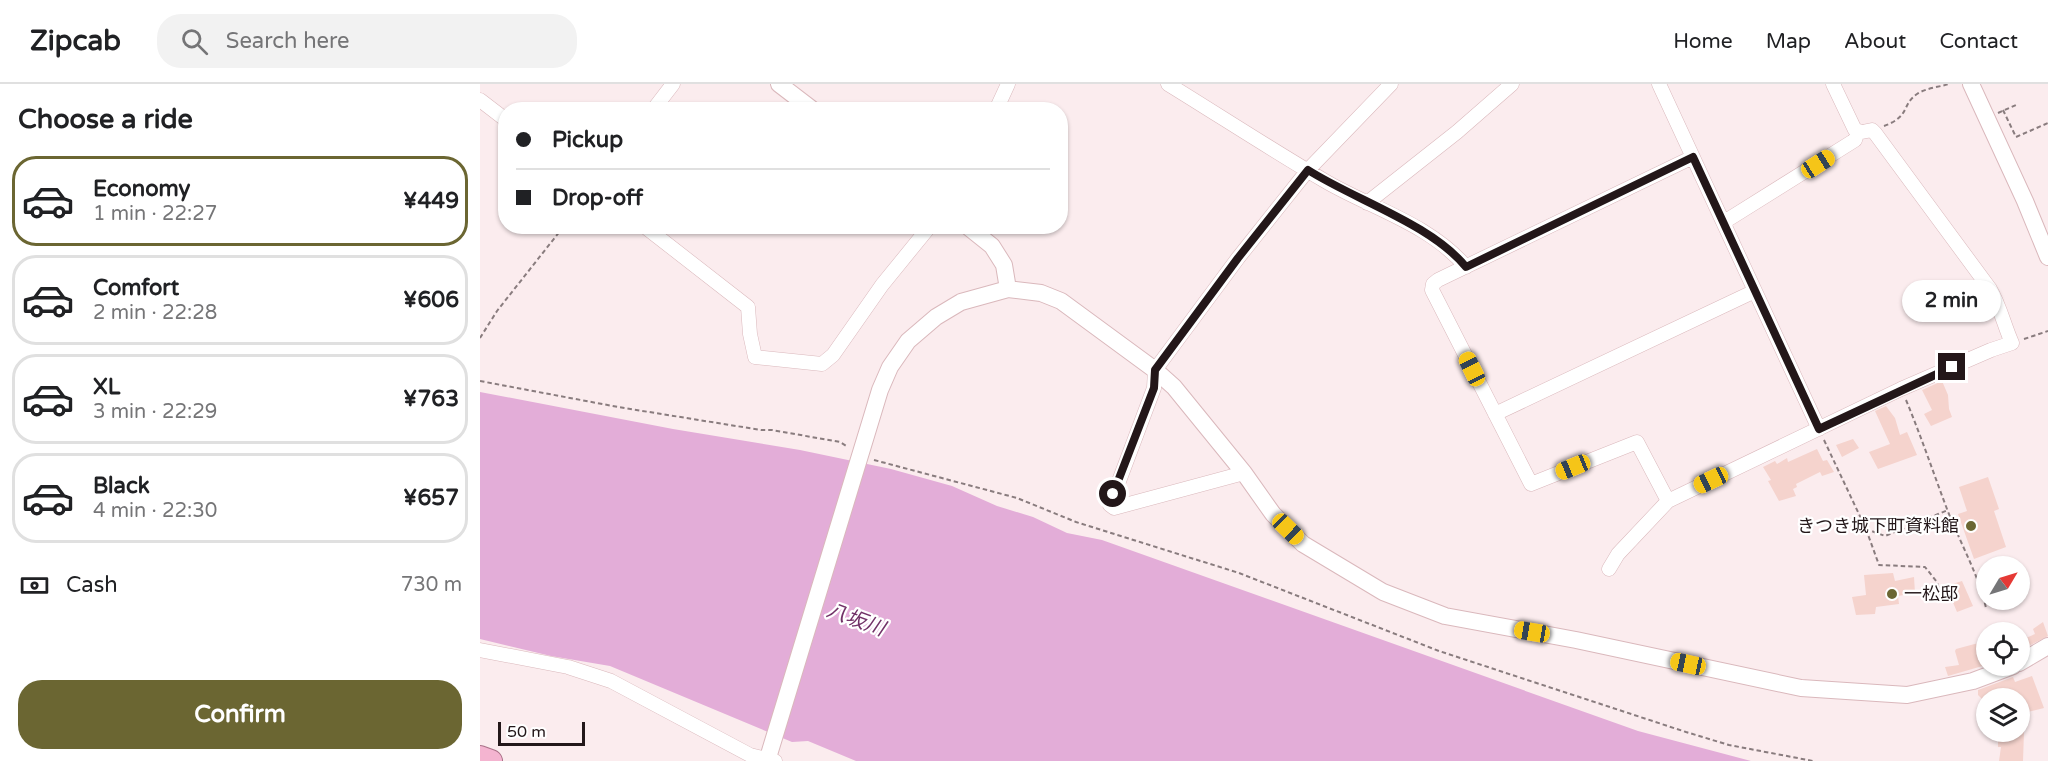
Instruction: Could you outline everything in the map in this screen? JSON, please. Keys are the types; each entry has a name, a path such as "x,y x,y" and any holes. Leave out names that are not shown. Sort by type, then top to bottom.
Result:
{"highway":[{"path":"480,757 491,761"}],"street":[{"path":"659,102 672,84"},
{"path":"779,84 803,102"},
{"path":"1000,102 1008,84"},
{"path":"1168,84 1308,170 1428,235 1458,257 1466,267"},
{"path":"1244,473 1114,508 1110,505 1154,388 1155,370 1238,258 1308,170 1390,84"},
{"path":"1367,203 1457,132 1512,84"},
{"path":"1659,84 1819,429"},
{"path":"1609,569 1618,554 1668,501 1901,389 2012,343 2002,320 1999,306 1990,289 1872,130 1858,131 1850,121 1833,84"},
{"path":"1971,84 2048,257"},
{"path":"480,100 498,114"},
{"path":"1724,222 1855,140 1858,131"},
{"path":"1668,501 1636,442 1531,484 1432,290 1433,284 1438,280 1693,157"},
{"path":"654,234 748,307 755,357 822,364 833,355 882,285 923,234"},
{"path":"977,234 992,246 1004,265 1008,289"},
{"path":"480,650 568,667 610,681 750,755 769,760 880,390 890,367 908,341 936,317 961,302 1008,289 1041,293 1061,301 1155,370 1174,387 1244,473 1273,514 1303,544 1383,592 1444,616 1576,640 1801,688 1907,695 1986,676"},
{"path":"1495,414 1755,291"},
{"path":"2030,657 2048,646"}],"path":[{"path":"1872,130 1900,118 1910,101 1918,93 1949,84"},
{"path":"1993,115 2016,105"},
{"path":"2003,110 2016,137 2048,123"},
{"path":"480,338 497,311 558,234"},
{"path":"2012,343 2048,331"},
{"path":"480,381 618,407 840,442 861,455 885,464 1017,498 1076,522 1239,573 1439,651 1728,745 1812,761"},
{"path":"1901,389 1976,575"},
{"path":"1819,429 1866,529 1879,565 1925,567 1937,582 1942,601"},
{"path":"1866,529 1885,536 1948,510"}],"water":[{"name":"八坂川","path":"480,392 673,429 800,450 891,469 952,486 997,506 1033,517 1067,533 1102,540 1638,731 1751,761 856,761 808,741 792,742 610,666 551,656 480,639"}],"building":[{"path":"1942,381 1948,395 1952,417 1931,426 1924,414 1932,410 1922,390"},
{"path":"1886,406 1895,418 1900,435 1907,432 1917,455 1878,469 1869,452 1890,444 1875,411"},
{"path":"1853,439 1859,448 1842,457 1836,445"},
{"path":"1817,449 1823,461 1827,460 1834,472 1822,476 1820,472 1796,484 1797,487 1793,489 1796,496 1779,501 1763,467 1775,461 1777,464 1787,458 1788,462"},
{"path":"1988,477 1999,509 1994,511 2006,547 1976,556 1974,559 1958,514 1967,511 1959,487"},
{"name":"一松邸","path":"1893,573 1895,581 1914,577 1915,593 1898,596 1899,604 1876,607 1875,614 1856,615 1852,597 1866,595 1864,575"},
{"path":"1962,581 1973,606 1957,612 1946,586"},
{"path":"2043,622 2048,636 2030,645 2030,636 2035,634 2033,629"},
{"path":"1976,644 1976,668 1948,676 1945,667 1959,665 1956,649"},
{"path":"2032,676 2044,708 2030,711 2030,688 1983,688 2013,677 2015,682"},
{"path":"1998,742 2024,742 2023,761 1999,761 2001,747 1998,747"}],"place":[{"name":"きつき城下町資料館","path":"1971,526"},
{"name":"一松邸","path":"1892,594"}],"route":[{"path":"1113,494 1154,388 1155,370 1238,258 1308,170 1324,181 1428,235 1458,257 1466,267 1693,157 1819,429 1952,367"}]}
